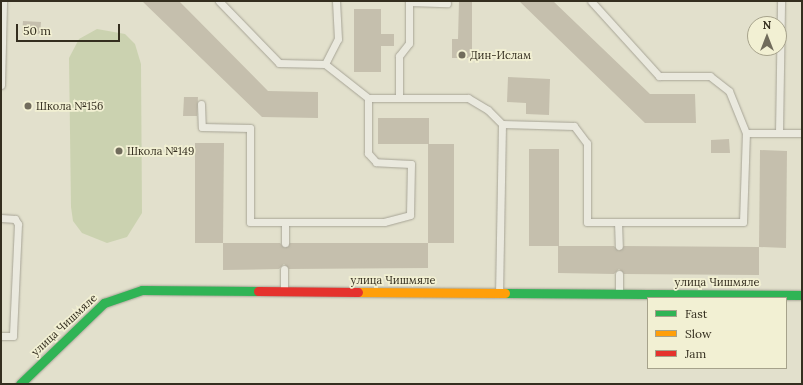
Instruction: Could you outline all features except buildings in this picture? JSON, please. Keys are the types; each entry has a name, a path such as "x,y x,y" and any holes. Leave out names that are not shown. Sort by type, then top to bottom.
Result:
{"street":[{"name":"улица Чишмяле","path":"20,384 104,303 123,294 142,290 802,294"}],"lane":[{"path":"1,86 3,1"},
{"path":"219,1 279,63 325,64 368,98 468,98 488,110 502,124 574,126 587,143 587,222 743,222 746,132 729,91 710,76 659,76 590,1"},
{"path":"325,64 338,39 336,1"},
{"path":"779,133 780,1"},
{"path":"399,98 399,56 409,43 409,2 447,3"},
{"path":"201,104 202,127 250,128 250,222 384,222 410,215 411,164 376,162 368,153 368,98"},
{"path":"499,293 502,124"},
{"path":"746,132 802,133"},
{"path":"1,218 15,219 18,224 13,336 1,336"},
{"path":"285,222 285,243"},
{"path":"618,222 619,246"},
{"path":"284,270 284,291"},
{"path":"619,274 619,293"}],"green space":[{"path":"97,29 125,34 135,44 141,64 142,213 127,237 107,243 82,233 73,221 71,207 69,58 79,39"}],"traffic: fast":[{"path":"20,384 104,303 142,290 258,291"},
{"path":"505,293 802,295"}],"traffic: slow":[{"path":"358,292 505,293"}],"traffic: jam":[{"path":"258,291 358,292"}],"place":[{"name":"Дин-Ислам","path":"462,55"},
{"name":"Школа №156","path":"28,106"},
{"name":"Школа №149","path":"119,151"}]}
